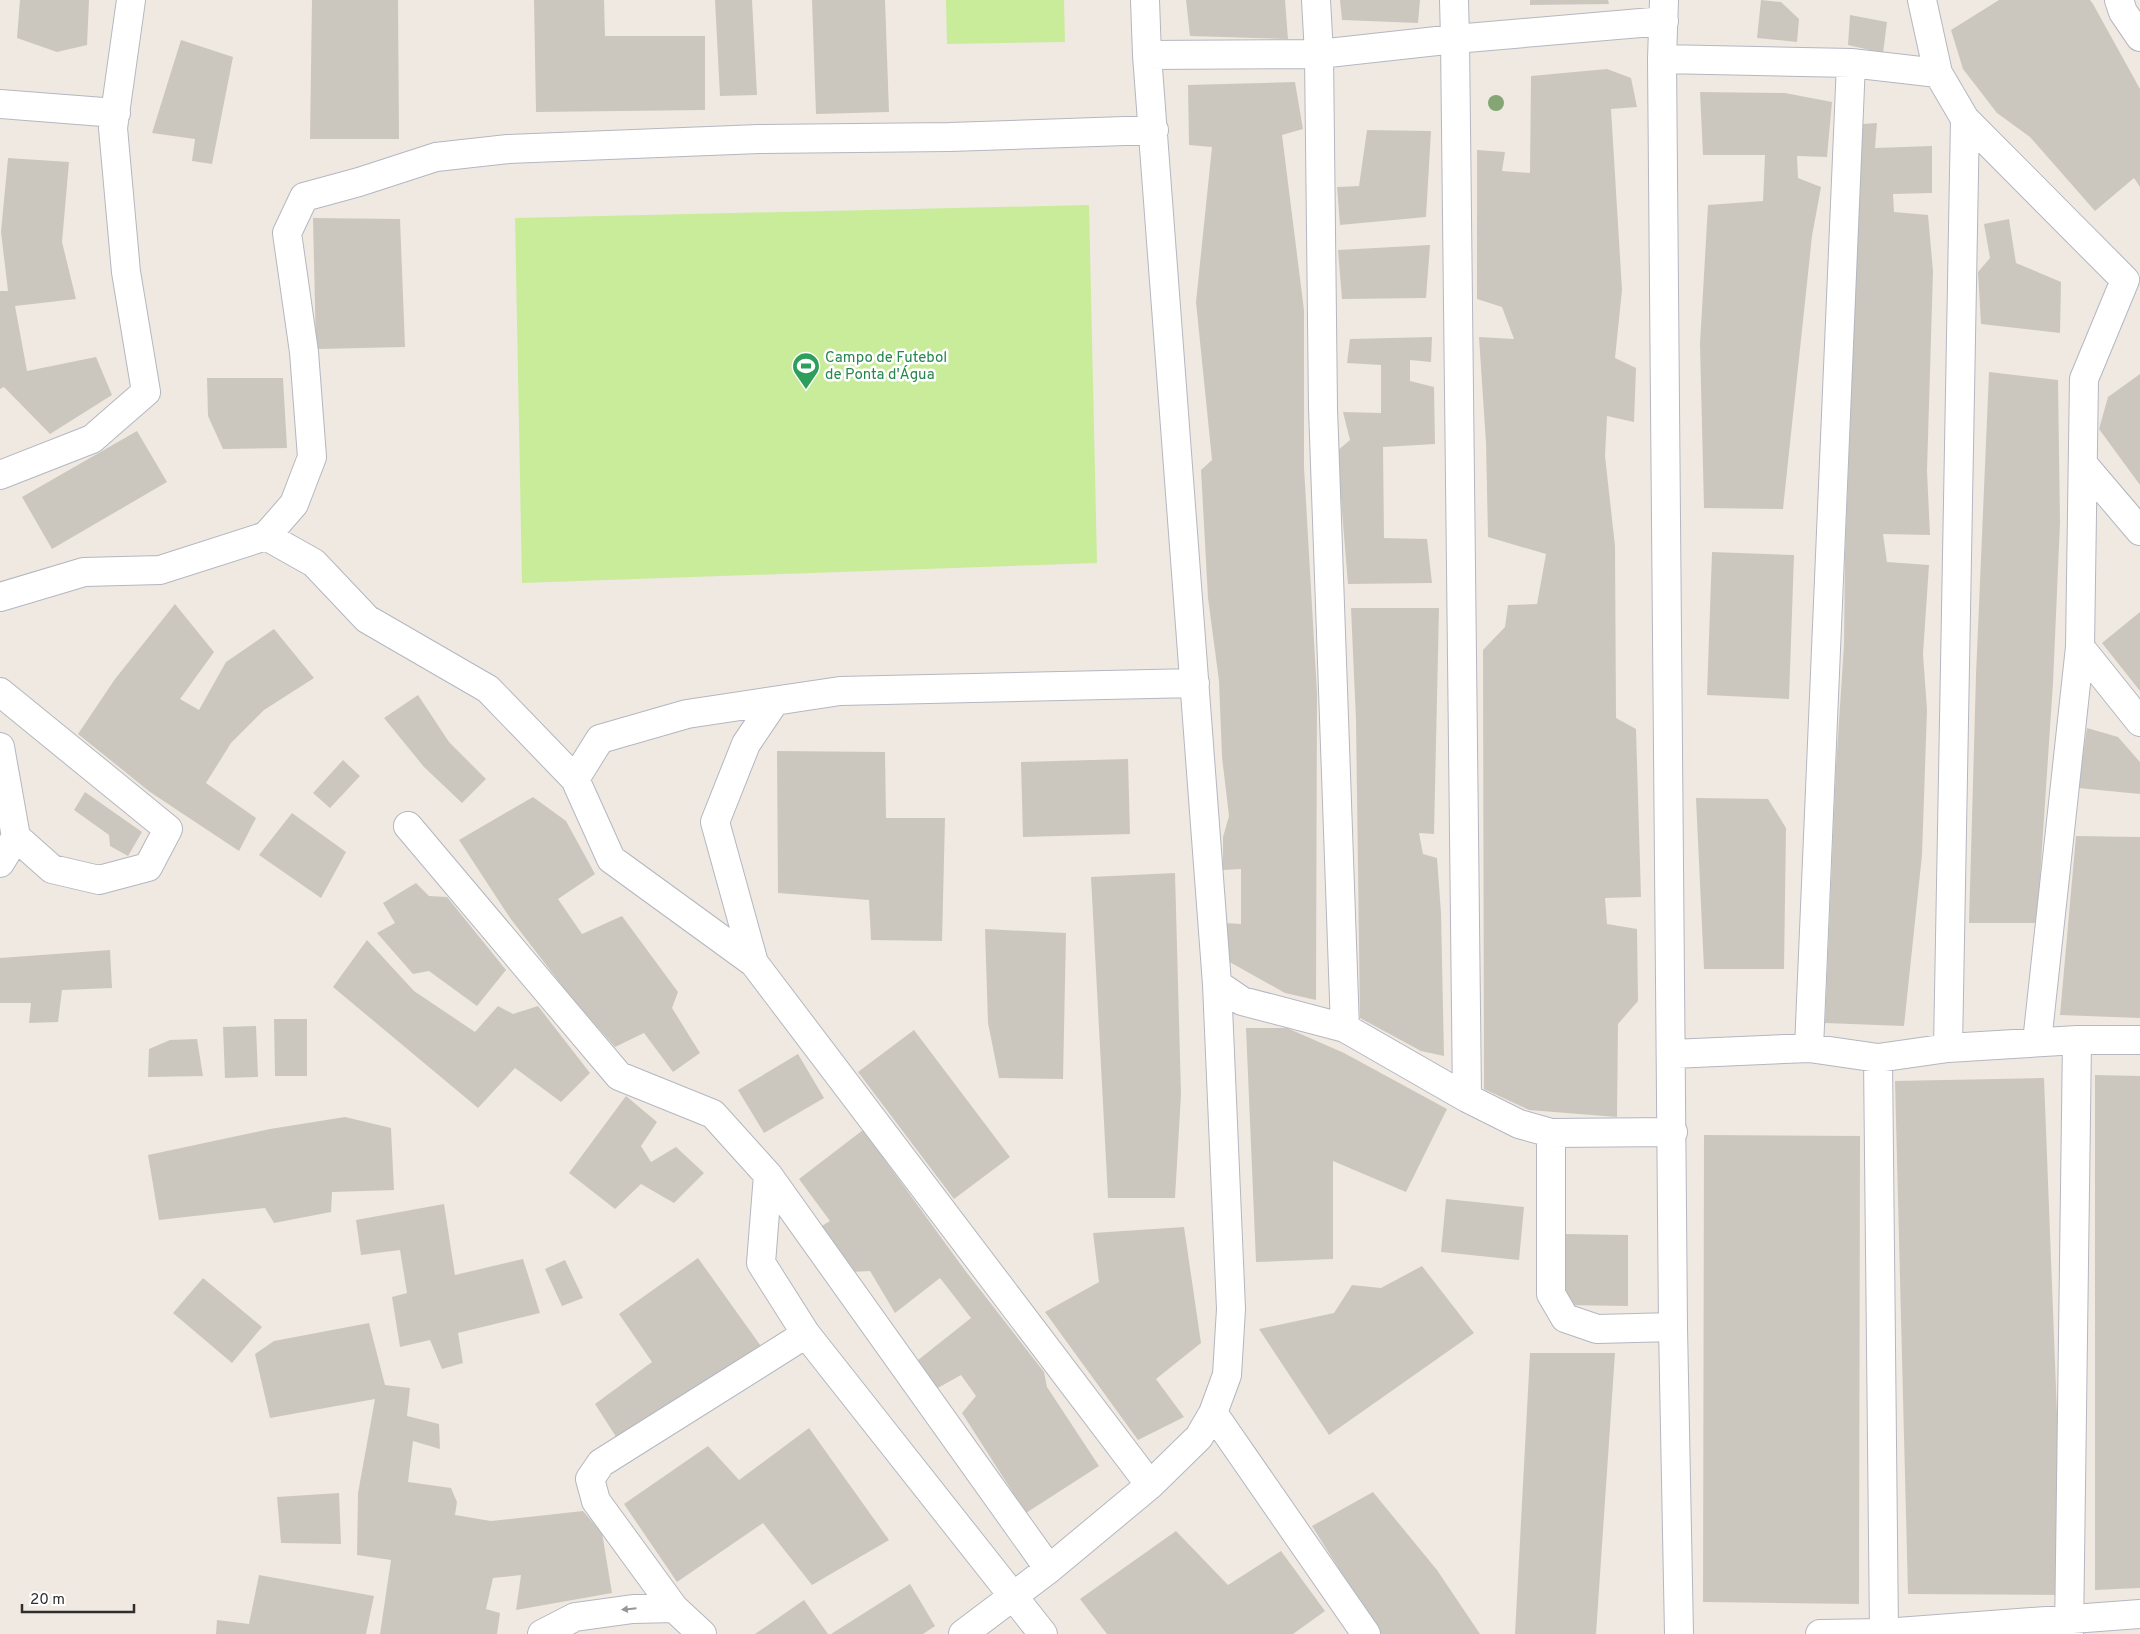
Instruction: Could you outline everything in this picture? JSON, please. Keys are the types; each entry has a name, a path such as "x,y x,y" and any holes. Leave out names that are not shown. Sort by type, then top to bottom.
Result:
{"street":[{"path":"0,475 92,439 146,392 126,272 113,128 130,0"},
{"path":"963,1634 1014,1598 1150,1485 1199,1437 1213,1413 1226,1375 1231,1309 1217,984 1147,55 1145,0"},
{"path":"1316,0 1319,54 1323,408 1345,1028"},
{"path":"1454,0 1467,1098"},
{"path":"1922,0 1938,73 1965,119 2132,288 2084,379 2080,647 2037,1042"},
{"path":"2119,0 2123,12 2140,37"},
{"path":"1147,55 1319,54 1455,39 1664,11 1662,59 1673,1132 1673,1327 1679,1634"},
{"path":"1662,59 1851,63 1938,73"},
{"path":"1809,1048 1851,63"},
{"path":"0,104 116,114"},
{"path":"1948,1048 1965,119"},
{"path":"0,597 84,572 160,570 266,536 294,504 312,457 304,352 288,233 304,197 359,182 436,157 508,149 759,138 950,137 1154,130"},
{"path":"2083,464 2140,531"},
{"path":"266,536 314,563 367,619 488,689 575,779 611,859 754,963 1150,1485"},
{"path":"2080,647 2140,722"},
{"path":"575,779 600,739 687,714 840,691 1195,683"},
{"path":"0,692 168,829 148,867 99,880 52,870 16,837 0,747"},
{"path":"754,963 715,822 746,744 775,701"},
{"path":"408,826 619,1076 713,1114 768,1175 1049,1569"},
{"path":"0,863 16,837"},
{"path":"1217,984 1242,1001 1345,1028 1467,1098 1519,1124 1551,1133 1673,1132"},
{"path":"1672,1054 1809,1048 1878,1058 1948,1048 2076,1040 2140,1040"},
{"path":"2069,1626 2076,1040"},
{"path":"1878,1058 1884,1634"},
{"path":"1551,1133 1551,1294 1565,1318 1596,1329 1673,1327"},
{"path":"768,1175 761,1263 806,1334 1043,1634"},
{"path":"702,1634 674,1608 596,1501 590,1479 601,1463 806,1334"},
{"path":"1213,1413 1366,1634"},
{"path":"542,1634 575,1617 633,1608 674,1608"},
{"path":"1820,1634 1884,1634 2069,1626 2140,1614"}],"green space":[{"path":"946,0 1064,0 1065,42 947,44"},
{"name":"Campo de Futebol de Ponta d'Água","path":"1089,205 1097,563 522,583 515,218"}],"building":[{"path":"20,0 89,0 87,45 57,52 17,38"},
{"path":"312,0 398,0 399,139 310,139"},
{"path":"534,0 604,0 605,36 705,36 705,110 536,112"},
{"path":"715,0 752,0 757,95 720,96"},
{"path":"812,0 885,0 889,112 816,114"},
{"path":"1186,0 1285,0 1288,39 1190,36"},
{"path":"1340,0 1420,0 1418,23 1342,20"},
{"path":"1530,0 1608,0 1609,4 1530,5"},
{"path":"1761,0 1781,2 1799,19 1797,42 1757,38"},
{"path":"1999,0 2090,0 2140,89 2140,187 2134,178 2095,211 2030,137 1997,113 1963,69 1951,30"},
{"path":"1850,15 1887,22 1883,53 1848,45"},
{"path":"181,40 233,57 212,164 192,161 195,139 152,133"},
{"path":"1607,69 1631,78 1637,107 1611,109 1622,290 1615,358 1636,368 1634,422 1607,416 1605,456 1615,546 1616,718 1636,729 1641,897 1605,898 1607,924 1637,929 1638,1001 1618,1024 1617,1117 1529,1110 1484,1089 1483,650 1505,627 1508,605 1537,604 1546,554 1488,537 1486,443 1479,337 1514,339 1502,307 1477,299 1477,150 1505,152 1502,171 1530,173 1531,76"},
{"path":"1295,82 1303,129 1282,135 1304,310 1304,467 1317,693 1316,1000 1285,993 1226,960 1225,923 1241,924 1241,869 1223,870 1223,837 1229,816 1222,757 1219,681 1208,598 1201,470 1212,460 1196,302 1212,147 1189,145 1188,85"},
{"path":"1700,92 1785,93 1832,102 1827,157 1797,156 1798,178 1821,187 1812,236 1783,509 1704,508 1700,344 1708,205 1763,201 1765,155 1703,155"},
{"path":"1877,123 1875,148 1932,146 1932,193 1893,194 1894,212 1928,215 1933,271 1927,471 1930,535 1883,534 1887,562 1929,565 1923,654 1927,710 1922,855 1904,1026 1825,1023 1836,767 1844,645 1845,554 1862,124"},
{"path":"1367,130 1431,131 1426,217 1340,225 1337,187 1359,186"},
{"path":"8,158 69,162 62,242 76,299 15,306 27,371 96,357 112,395 50,434 4,387 0,389 0,291 8,291 1,232"},
{"path":"313,218 400,219 405,347 316,349"},
{"path":"2009,219 2016,263 2061,282 2060,333 1981,324 1978,272 1990,258 1984,224"},
{"path":"1430,245 1426,298 1342,299 1338,250"},
{"path":"1432,337 1431,362 1410,360 1410,381 1434,387 1435,444 1383,447 1384,538 1427,539 1432,583 1348,584 1337,451 1350,440 1343,412 1381,413 1381,365 1347,363 1350,339"},
{"path":"1989,372 2058,380 2060,523 2053,683 2037,923 1969,923 1976,675"},
{"path":"2140,374 2140,485 2099,429 2108,397"},
{"path":"207,378 283,378 287,448 223,449 208,416"},
{"path":"137,431 167,482 52,549 22,497"},
{"path":"1712,552 1794,555 1789,699 1707,695"},
{"path":"175,604 214,652 180,699 199,710 226,662 274,629 314,678 264,710 231,743 206,783 256,818 239,851 150,792 78,734 115,679"},
{"path":"1351,608 1439,608 1434,834 1419,833 1423,854 1437,858 1441,913 1444,1056 1421,1051 1360,1018 1356,720"},
{"path":"2140,612 2140,691 2102,643"},
{"path":"418,695 449,742 486,779 462,803 424,767 384,718"},
{"path":"2087,728 2118,737 2140,762 2140,794 2078,788"},
{"path":"777,751 885,752 886,818 945,818 942,941 871,940 869,900 778,893"},
{"path":"1128,759 1130,834 1023,837 1021,762"},
{"path":"343,760 360,776 330,808 313,793"},
{"path":"85,792 142,832 128,856 110,846 109,835 74,810"},
{"path":"533,797 566,821 595,874 558,899 582,934 622,916 678,992 672,1008 700,1053 673,1072 644,1033 615,1047 570,996 510,918 459,840"},
{"path":"1696,798 1768,799 1786,828 1784,969 1704,969"},
{"path":"292,813 346,852 321,898 259,855"},
{"path":"2076,836 2140,837 2140,1018 2060,1015"},
{"path":"1175,873 1181,1094 1175,1198 1108,1198 1091,877"},
{"path":"416,883 429,896 447,897 506,970 477,1006 429,971 413,974 377,933 395,923 383,903"},
{"path":"985,929 1066,933 1063,1079 999,1078 988,1023"},
{"path":"367,940 414,991 475,1032 498,1006 513,1014 538,1006 590,1073 561,1102 515,1068 478,1108 333,987"},
{"path":"110,950 112,988 62,990 58,1022 29,1023 31,1003 0,1003 0,958"},
{"path":"274,1019 307,1019 307,1076 275,1076"},
{"path":"256,1026 258,1077 225,1078 223,1027"},
{"path":"1246,1028 1287,1028 1344,1053 1447,1109 1406,1192 1333,1161 1333,1259 1256,1262"},
{"path":"914,1030 1010,1157 954,1199 858,1072"},
{"path":"197,1039 203,1076 148,1077 149,1049 170,1040"},
{"path":"798,1054 824,1098 764,1133 738,1090"},
{"path":"2095,1075 2140,1076 2140,1588 2095,1590"},
{"path":"2044,1078 2064,1595 1908,1594 1895,1081"},
{"path":"626,1096 657,1122 641,1146 651,1162 676,1147 704,1173 674,1203 641,1184 615,1209 569,1173"},
{"path":"345,1117 391,1128 394,1190 332,1192 331,1212 274,1223 265,1208 159,1220 148,1155 270,1129"},
{"path":"863,1130 964,1269 1044,1372 1047,1387 1099,1466 1026,1513 962,1413 976,1396 961,1375 927,1394 913,1364 971,1318 940,1278 895,1313 870,1271 851,1272 815,1230 830,1221 799,1179"},
{"path":"1704,1135 1860,1136 1859,1604 1703,1602"},
{"path":"1446,1199 1524,1207 1519,1260 1441,1252"},
{"path":"444,1204 455,1275 523,1259 540,1313 458,1333 463,1363 442,1369 430,1340 400,1347 392,1297 407,1293 400,1250 361,1255 356,1220"},
{"path":"1184,1227 1201,1343 1156,1379 1184,1417 1138,1440 1045,1312 1099,1282 1093,1233"},
{"path":"1566,1234 1628,1235 1628,1306 1565,1305"},
{"path":"698,1258 763,1349 622,1446 595,1404 652,1362 619,1314"},
{"path":"565,1260 583,1298 562,1306 545,1269"},
{"path":"1422,1266 1474,1333 1329,1435 1259,1329 1334,1313 1352,1285 1381,1288"},
{"path":"203,1278 262,1327 232,1363 173,1313"},
{"path":"369,1323 385,1385 410,1388 407,1416 439,1424 440,1449 413,1441 408,1482 451,1488 457,1502 455,1515 491,1521 583,1511 602,1533 612,1593 516,1610 521,1575 493,1578 486,1609 500,1613 497,1634 380,1634 391,1560 357,1555 358,1493 375,1399 270,1418 255,1354 274,1341"},
{"path":"1530,1353 1615,1353 1596,1634 1515,1634"},
{"path":"809,1428 889,1540 812,1585 763,1523 677,1582 624,1504 708,1446 739,1480"},
{"path":"1373,1492 1437,1570 1480,1634 1380,1634 1312,1526"},
{"path":"339,1493 341,1544 281,1543 277,1497"},
{"path":"1176,1531 1228,1585 1281,1551 1325,1611 1293,1634 1107,1634 1080,1599"},
{"path":"259,1575 374,1596 366,1634 216,1634 217,1620 249,1624"},
{"path":"910,1584 935,1626 923,1634 831,1634"},
{"path":"804,1600 828,1634 755,1634"}],"place":[{"name":"Campo de Futebol de Ponta d'Água","path":"806,390"}]}
